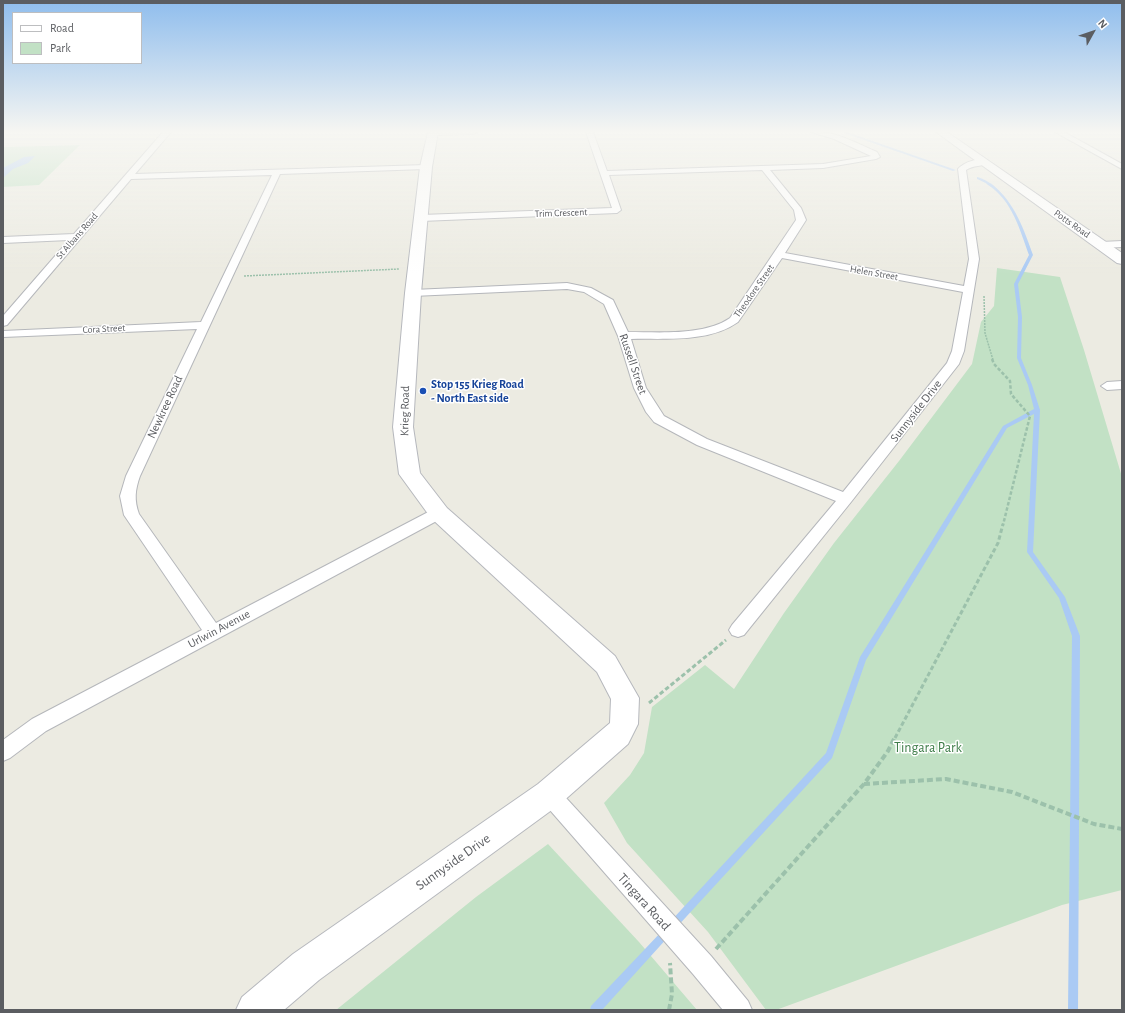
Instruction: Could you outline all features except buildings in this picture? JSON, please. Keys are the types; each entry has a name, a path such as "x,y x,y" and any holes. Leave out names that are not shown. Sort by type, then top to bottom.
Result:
{"street":[{"name":"St Albans Road","path":"3,323 126,179"},
{"name":"Newkree Road","path":"213,632 132,515 127,503 126,495 133,476 204,324 274,179"},
{"name":"Krieg Road","path":"425,179 413,293 403,427 410,474 439,513 606,664 625,711"},
{"name":"Trim Crescent","path":"421,218 617,210 606,179"},
{"name":"Theodore Street","path":"624,336 714,331 731,324 779,255 801,216 798,210 773,179"},
{"name":"Sunnyside Drive","path":"738,630 846,499 953,364 958,351 970,290 974,259 963,179"},
{"name":"Potts Road","path":"1009,179 1101,244 1120,253"},
{"path":"3,240 76,237"},
{"name":"Helen Street","path":"779,255 970,290"},
{"name":"Russell Street","path":"413,293 567,286 587,290 609,302 624,336 640,388 653,412 659,419 702,442 846,499"},
{"name":"Cora Street","path":"3,334 204,324"},
{"path":"1107,386 1122,386"},
{"name":"Urlwin Avenue","path":"3,752 39,725 439,513"},
{"name":"Sunnyside Drive","path":"255,1010 306,967 549,794 618,735 625,711"},
{"name":"Tingara Road","path":"549,794 667,927 677,953 702,965 739,1010"}],"path":[{"path":"243,276 402,269"},
{"path":"702,965 864,784 888,751 998,542 1030,416 1011,394 1010,381 994,364 985,334 984,295"},
{"path":"625,711 738,630"},
{"path":"864,784 946,779 1012,792 1094,824 1122,829"},
{"path":"669,1010 677,953"}],"green space":[{"path":"3,179 45,179 39,185 3,187"},
{"name":"Tingara Park","path":"997,268 1060,277 1084,350 1122,477 1122,890 1062,905 776,1010 766,1010 708,932 627,843 604,803 630,775 644,753 652,707 705,665 734,689 784,613 834,543 899,461 972,364 981,322 994,306"},
{"path":"548,844 639,942 697,1010 336,1010 476,897"}],"waterway":[{"path":"980,179 998,191 1006,200 1018,221 1031,255 1016,284 1020,317 1019,358 1030,385 1037,410"},
{"path":"672,926 829,755 863,659 1005,427 1037,410"},
{"path":"1037,410 1030,552 1062,597 1076,636 1073,1010"},
{"path":"595,1010 666,933"}],"place":[{"name":"Stop 155 Krieg Road - North East side","path":"423,391"}]}
